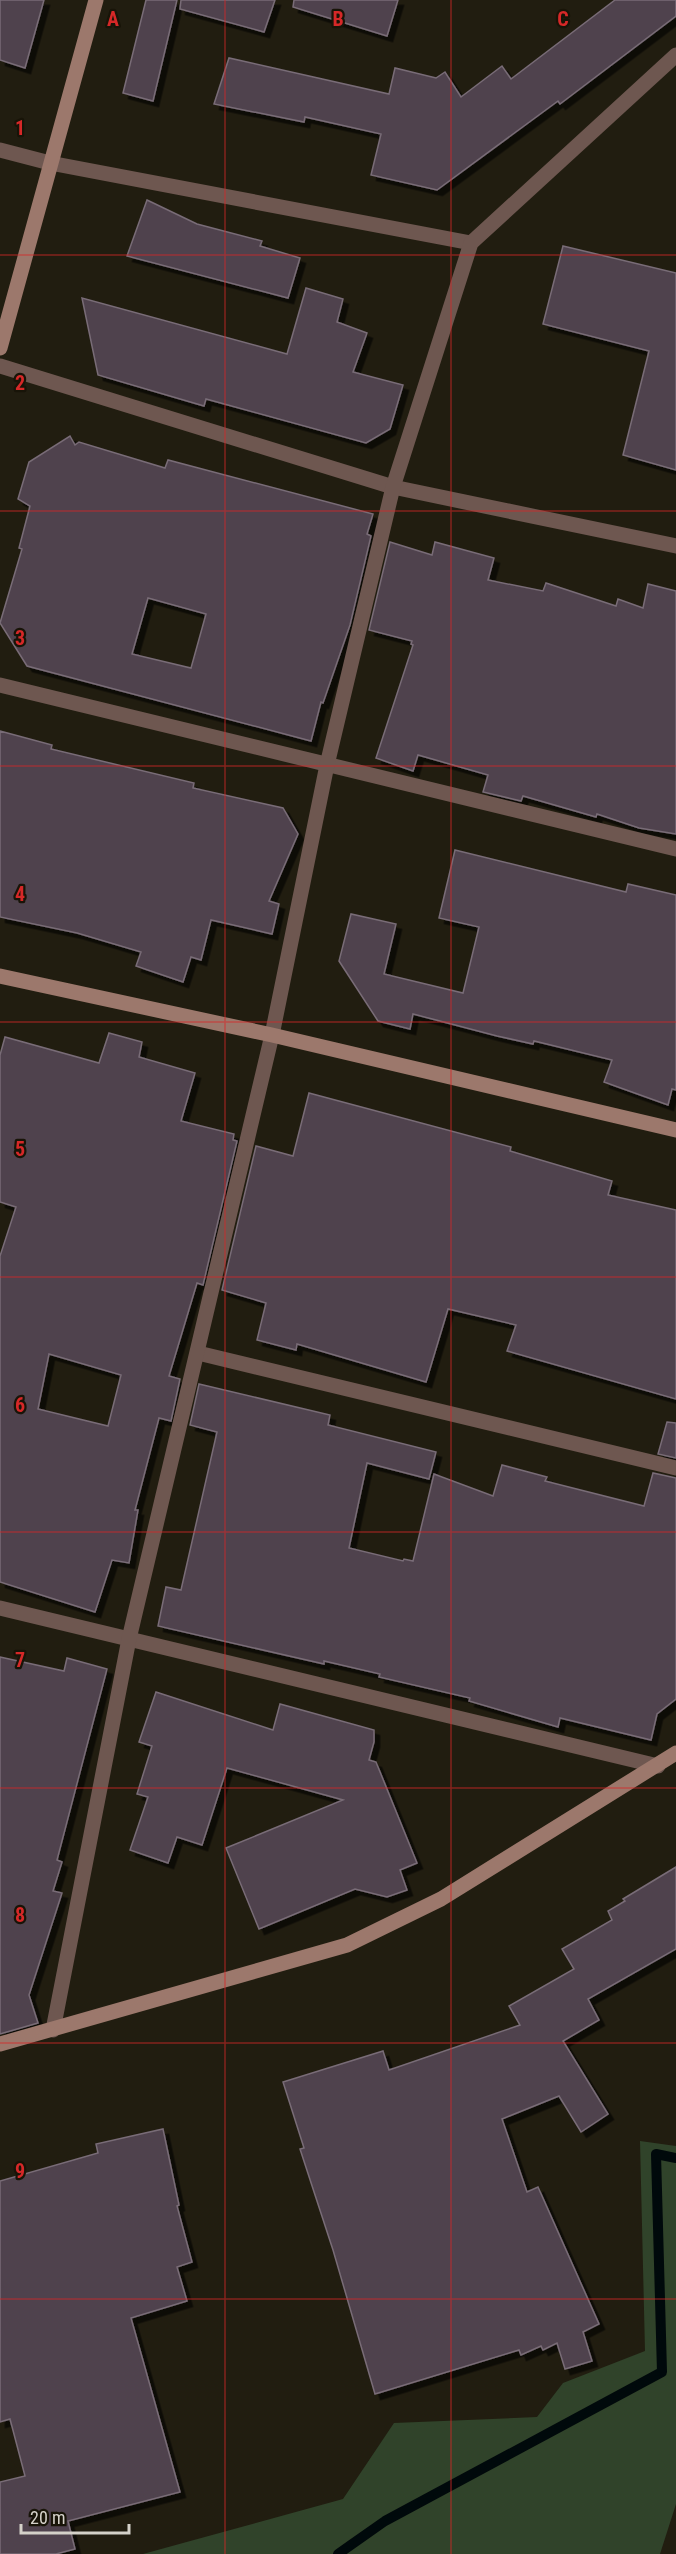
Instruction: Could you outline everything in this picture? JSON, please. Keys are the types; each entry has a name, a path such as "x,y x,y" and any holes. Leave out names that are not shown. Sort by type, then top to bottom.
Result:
{"street":[{"path":"0,348 96,0"},
{"path":"53,2030 129,1639 272,1035 327,765 393,487 471,243 676,55"},
{"path":"0,150 50,163 471,243"},
{"path":"0,366 393,487 676,546"},
{"path":"0,685 676,849"},
{"path":"0,976 272,1035 676,1130"},
{"path":"198,1353 676,1468"},
{"path":"0,1608 658,1766"},
{"path":"0,2044 347,1945 441,1899 676,1753"}],"green space":[{"path":"640,2141 676,2146 676,2504 660,2554 143,2554 343,2499 394,2423 537,2417 563,2383 645,2351"}],"building":[{"path":"0,0 44,0 25,68 0,60"},
{"path":"146,0 177,0 153,101 123,93"},
{"path":"181,0 275,0 264,32 180,9"},
{"path":"294,0 398,0 387,36 293,7"},
{"path":"615,0 676,0 676,16 560,104 558,101 437,190 371,175 381,134 305,117 304,122 214,104 229,58 389,94 395,68 436,78 445,72 461,97 502,66 511,79"},
{"path":"147,200 197,224 262,241 260,246 300,258 288,298 127,256"},
{"path":"563,246 676,273 676,470 623,455 649,351 543,324"},
{"path":"306,288 343,299 337,322 367,333 353,372 403,385 390,429 366,443 206,399 204,406 98,375 82,298 287,354"},
{"path":"70,436 75,445 79,442 165,468 168,460 373,514 367,534 371,536 350,625 323,703 321,702 311,741 27,666 0,623 22,549 19,548 30,506 18,499 29,462","holes":["148,598 206,614 191,668 132,654"]},
{"path":"390,542 432,555 435,542 494,558 488,580 543,591 546,583 616,606 618,599 643,608 648,584 676,591 676,834 639,828 597,814 596,817 523,796 521,801 483,792 488,775 418,755 413,771 376,758 413,645 412,641 369,630"},
{"path":"0,731 52,745 51,749 194,783 193,788 283,808 298,834 269,901 279,904 272,934 211,920 201,960 191,957 183,982 136,966 141,952 77,933 0,917"},
{"path":"455,850 626,892 628,884 676,895 676,1090 672,1089 668,1105 604,1082 612,1060 534,1041 533,1044 497,1036 413,1014 410,1029 378,1021 339,961 351,914 396,924 384,974 463,993 479,927 439,918"},
{"path":"109,1033 142,1042 139,1057 195,1073 181,1121 234,1134 233,1140 237,1141 203,1285 197,1283 169,1376 180,1379 171,1421 159,1418 135,1510 138,1510 129,1563 112,1560 95,1612 0,1582 0,1256 16,1207 0,1202 0,1055 5,1037 99,1063","holes":["49,1354 121,1375 108,1426 38,1409"]},
{"path":"309,1093 511,1147 510,1151 612,1181 608,1195 676,1210 676,1399 507,1351 516,1325 448,1309 426,1382 297,1344 296,1350 257,1340 266,1303 222,1290 256,1146 293,1156"},
{"path":"199,1384 330,1415 328,1425 436,1452 429,1479 367,1463 349,1548 403,1561 404,1559 413,1561 434,1474 493,1496 502,1465 547,1477 545,1481 644,1506 653,1473 676,1478 676,1699 657,1714 651,1740 560,1718 558,1727 469,1701 470,1698 379,1677 380,1674 324,1661 324,1664 158,1626 166,1587 181,1590 217,1432 190,1425"},
{"path":"667,1422 676,1423 676,1458 658,1454"},
{"path":"0,1657 64,1671 67,1658 107,1669 57,1860 62,1862 53,1891 62,1893 29,1995 38,2023 0,2034"},
{"path":"156,1692 273,1730 280,1704 374,1730 374,1742 369,1760 376,1762 417,1863 400,1870 407,1890 387,1897 355,1889 259,1929 226,1848 343,1800 227,1768 202,1845 177,1837 168,1863 130,1850 148,1797 137,1794 152,1746 139,1742"},
{"path":"676,1867 676,1949 588,1999 599,2020 563,2041 608,2114 581,2132 559,2096 502,2119 527,2192 538,2187 599,2324 583,2332 592,2361 565,2369 557,2343 543,2350 541,2346 521,2355 519,2350 375,2394 333,2250 300,2149 304,2148 283,2082 383,2051 389,2070 520,2025 509,2006 574,1969 562,1949 612,1920 608,1911 625,1901 623,1899"},
{"path":"163,2129 179,2205 177,2206 192,2262 177,2267 187,2301 131,2318 180,2492 68,2521 75,2549 56,2554 0,2554 0,2482 25,2476 10,2419 0,2422 0,2181 98,2153 96,2144"}],"waterway":[{"path":"338,2554 385,2521 662,2372 656,2154 676,2158"}]}
